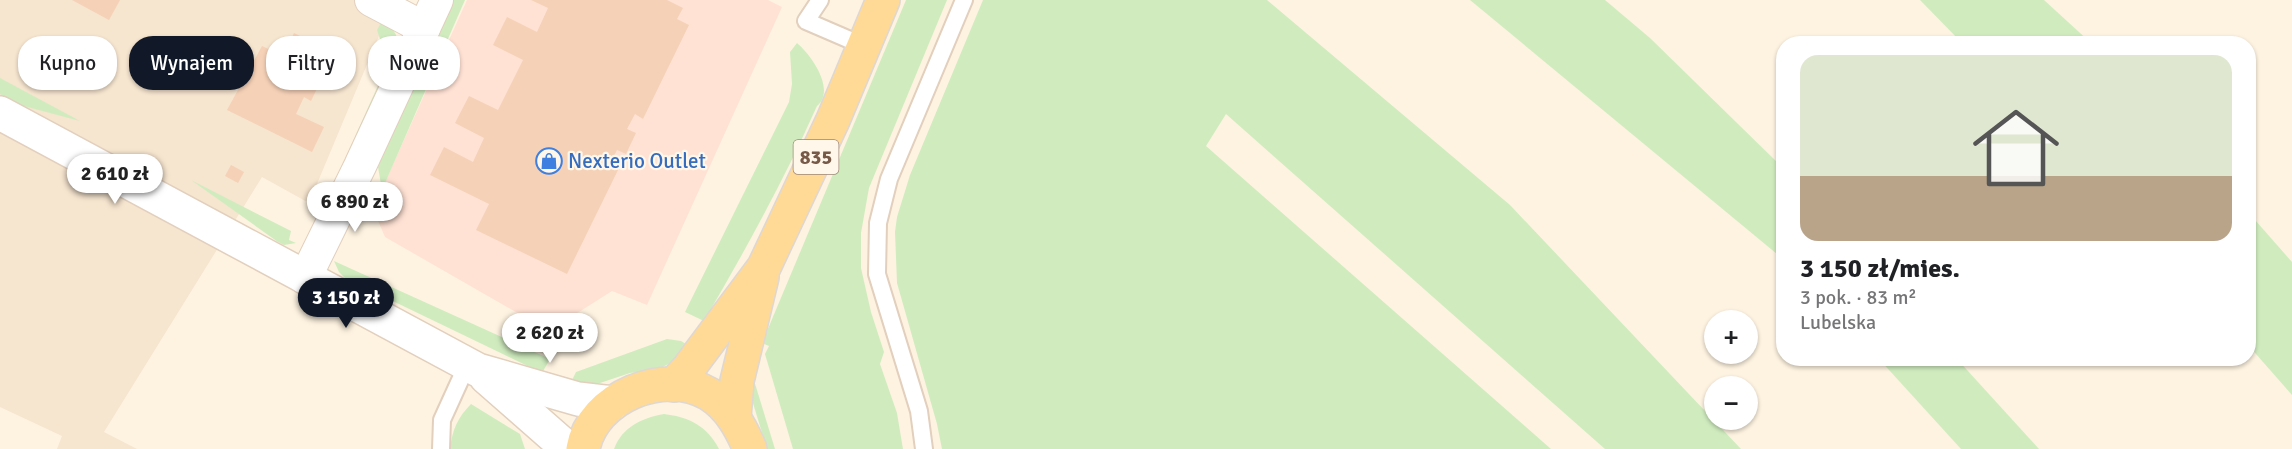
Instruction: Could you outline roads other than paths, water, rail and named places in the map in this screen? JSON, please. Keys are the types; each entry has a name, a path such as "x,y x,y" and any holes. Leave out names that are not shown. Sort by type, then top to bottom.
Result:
{"main road":[{"name":"835","path":"734,417 737,381 764,267 883,0"},
{"name":"835","path":"673,385 688,369 764,267"},
{"path":"583,449 592,427 613,403 642,388 673,385 696,388 709,394 734,417 750,449"}],"street":[{"path":"371,0 424,28"},
{"path":"305,278 437,0"},
{"path":"0,113 472,368 568,449"},
{"path":"472,368 578,399 613,403"}],"lane":[{"path":"820,0 806,21 864,46"},
{"path":"924,449 919,411 877,274 878,223 889,179 964,0"},
{"path":"441,449 442,420 472,368"}],"place":[{"name":"Nexterio Outlet","path":"549,161"}]}
